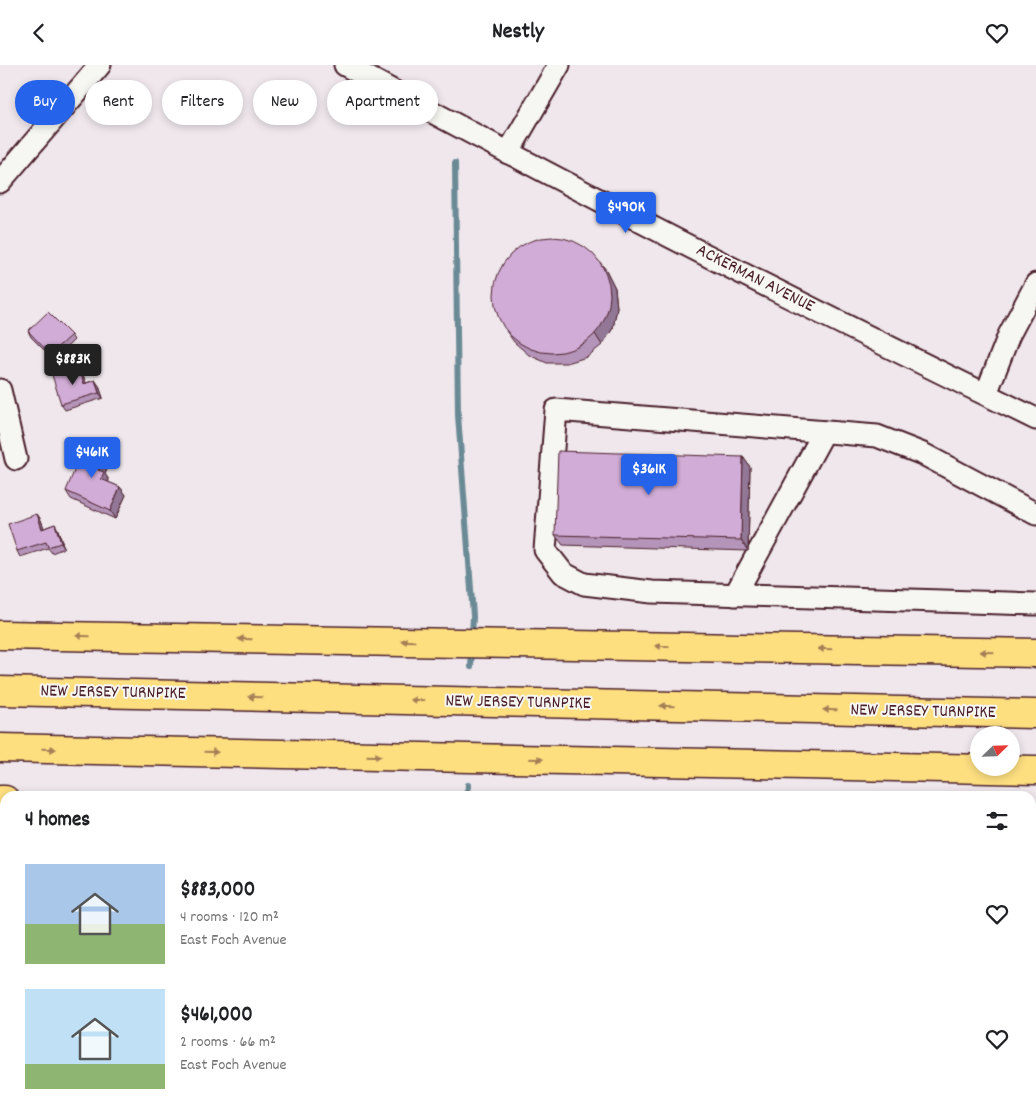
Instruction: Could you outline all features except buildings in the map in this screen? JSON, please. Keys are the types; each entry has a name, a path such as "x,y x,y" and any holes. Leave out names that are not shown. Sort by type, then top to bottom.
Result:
{"highway":[{"path":"0,635 491,642 1036,653"},
{"name":"NEW JERSEY TURNPIKE","path":"0,691 1036,714"},
{"path":"0,748 1036,770"}],"street":[{"path":"0,182 100,65"},
{"name":"ACKERMAN AVENUE","path":"346,65 508,153 1036,419"},
{"path":"508,153 559,65"},
{"path":"986,394 1009,335 1036,284"},
{"path":"0,390 16,459"},
{"path":"1036,514 923,454 876,436 556,410 545,550 563,573 584,584 652,592 1036,604"},
{"path":"735,595 824,431"}],"waterway":[{"path":"455,163 458,415 473,616 472,636"},
{"path":"471,667 472,648"},
{"path":"467,791 468,785"}]}
